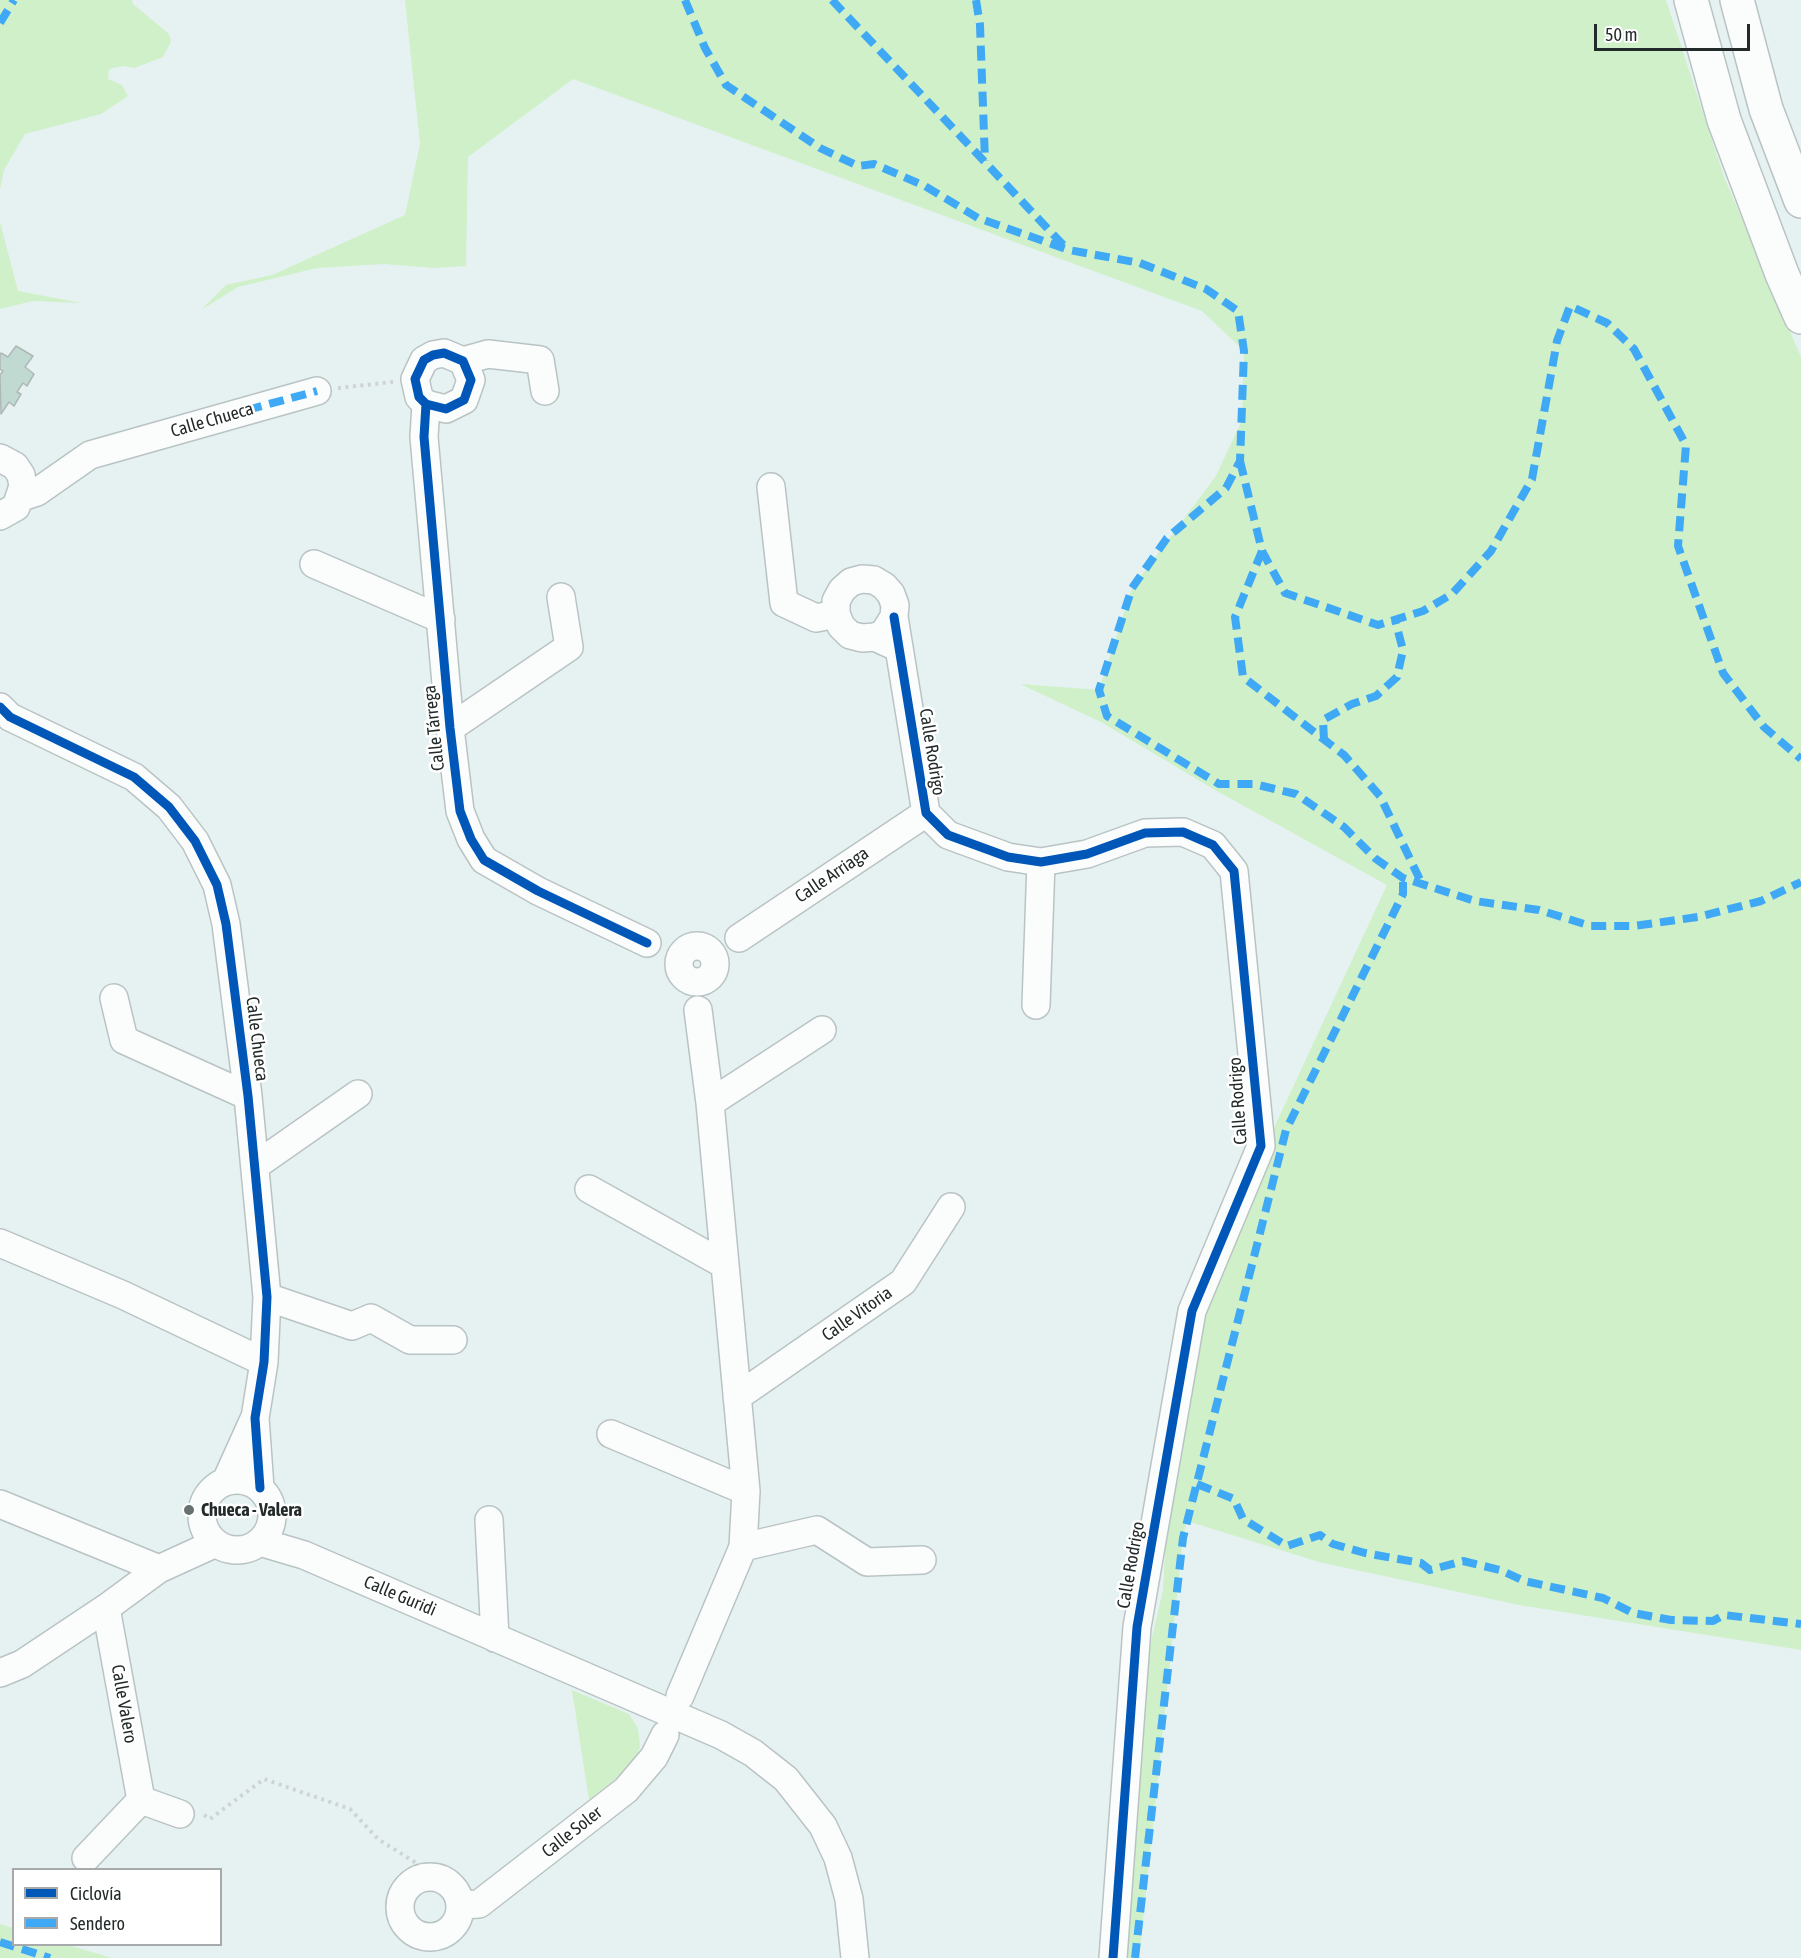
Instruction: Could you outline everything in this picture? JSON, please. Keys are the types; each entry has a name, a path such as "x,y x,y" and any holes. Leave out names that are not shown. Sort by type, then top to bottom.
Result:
{"highway":[{"path":"1691,0 1724,120 1782,274 1801,317"},
{"path":"1737,0 1766,109 1801,201"},
{"path":"1754,0 1784,105 1801,150"}],"street":[{"path":"415,379 424,360 433,355 444,353 463,361 488,354 540,360 545,391"},
{"path":"426,404 446,409 464,400 471,380 463,361"},
{"name":"Calle Tárrega","path":"415,379 419,397 426,404 424,437 450,728 460,811 471,839 484,860 538,891 697,965"},
{"name":"Calle Chueca","path":"0,516 16,507 22,497 37,492 90,455 317,390"},
{"path":"0,458 15,466 21,475 22,497"},
{"path":"771,487 784,603 816,618 836,614"},
{"path":"314,564 441,619"},
{"path":"862,579 874,580 884,585 895,605 894,617 884,633 887,642 862,639 850,634 841,626 836,614 837,601 842,590 862,579"},
{"name":"Calle Tárrega","path":"450,728 569,647 561,597"},
{"name":"Calle Rodrigo","path":"887,642 926,813 948,835 1008,856 1041,862 1087,854 1145,833 1184,832 1213,845 1234,871 1261,1146 1192,1311 1137,1627 1113,1958"},
{"name":"Calle Chueca","path":"0,707 10,717 134,777 169,807 195,841 217,885 226,924 248,1096 267,1297 264,1362 255,1418 260,1488"},
{"name":"Calle Arriaga","path":"697,965 926,813"},
{"path":"1036,1005 1041,862"},
{"path":"680,1696 743,1547 746,1491 710,1103 698,1010 697,965"},
{"name":"Calle Chueca","path":"114,998 124,1040 248,1096"},
{"path":"710,1103 822,1030"},
{"path":"255,1166 358,1094"},
{"path":"589,1190 724,1265"},
{"name":"Calle Vitoria","path":"737,1397 903,1282 951,1207"},
{"path":"0,1243 123,1295 264,1362"},
{"path":"267,1297 352,1326 371,1318 410,1340 453,1340"},
{"name":"Calle Chueca","path":"226,1481 255,1418"},
{"path":"610,1434 746,1491"},
{"path":"159,1569 201,1516 208,1495 226,1481 250,1481 260,1488 271,1504 273,1514 267,1534 260,1542 251,1547 233,1550 216,1543 208,1536 201,1516"},
{"path":"0,1504 159,1569"},
{"name":"Calle Guridi","path":"273,1514 304,1555"},
{"path":"489,1520 495,1638"},
{"path":"743,1547 816,1530 867,1562 922,1560"},
{"name":"Calle Guridi","path":"260,1542 304,1555 721,1736 753,1753 786,1779 806,1801 823,1826 838,1858 849,1899 855,1958"},
{"path":"0,1673 22,1664 106,1608 159,1569 216,1543"},
{"name":"Calle Valero","path":"106,1608 141,1800"},
{"path":"663,1696 680,1696 690,1704 691,1724 685,1732 675,1736 665,1735 653,1724 652,1708 663,1696"},
{"name":"Calle Soler","path":"460,1905 479,1904 626,1790 654,1757 665,1735"},
{"path":"86,1858 141,1800 180,1814"},
{"path":"421,1958 430,1951 439,1935 453,1926 459,1916 460,1905 457,1893 450,1884 440,1878 418,1879 408,1885 400,1906 402,1917 417,1934 439,1935"}],"path":[{"path":"317,390 415,379"},
{"path":"180,1814 199,1819 205,1814 210,1819 264,1779 350,1809 378,1839 440,1878"}],"green space":[{"path":"0,0 132,0 133,4 169,34 171,42 163,57 134,68 123,66 109,69 108,79 122,85 128,96 101,114 25,134 4,170 0,189"},
{"path":"405,0 1666,0 1724,177 1801,357 1801,1650 1519,1605 1319,1562 1187,1521 1183,1538 1139,1958 1120,1958 1141,1766 1141,1685 1163,1590 1168,1496 1204,1311 1273,1130 1387,885 1215,790 1101,722 1020,684 1099,690 1132,588 1216,476 1242,420 1244,351 1202,311 573,79 468,157 466,266 434,268 384,264 317,268 238,287 201,310 226,285 272,275 405,215 420,144"},
{"path":"0,222 18,291 81,303 33,301 0,309"},
{"path":"572,1690 629,1714 638,1728 640,1747 632,1766 589,1800"},
{"path":"0,1924 12,1928 12,1946 71,1946 112,1958 0,1958"}],"building":[{"path":"16,346 33,356 25,367 34,374 27,386 23,383 17,392 21,394 14,406 9,402 1,414 0,375 3,371 0,369 0,355 1,353 8,357"}],"marked path":[{"path":"0,23 14,0"},
{"path":"685,0 705,48 726,85 820,148 858,166 874,164 925,186 978,218 1069,250 1140,263 1206,289 1238,311 1244,351 1240,461 1226,488 1167,538 1132,588 1099,690 1107,716 1219,784 1254,784 1296,794 1344,827 1376,859 1403,878 1475,901 1539,910 1591,926 1634,926 1698,917 1761,901 1801,882"},
{"path":"832,0 1066,248"},
{"path":"976,0 980,25 985,161"},
{"path":"1240,461 1262,551 1285,593 1378,625 1423,611 1452,594 1491,551 1532,479 1557,341 1570,306 1607,323 1634,349 1686,445 1678,546 1723,673 1764,727 1801,759"},
{"path":"247,410 317,391"},
{"path":"1262,551 1235,617 1243,677 1344,755 1380,796 1422,884"},
{"path":"1324,740 1323,720 1352,704 1376,696 1397,677 1403,650 1395,620"},
{"path":"1135,1958 1183,1538 1286,1130 1403,894 1403,878"},
{"path":"1197,1484 1234,1499 1243,1519 1287,1546 1320,1535 1333,1544 1365,1553 1421,1563 1430,1570 1463,1561 1500,1570 1524,1581 1603,1598 1633,1613 1671,1620 1713,1621 1724,1615 1801,1624"},
{"path":"0,1942 12,1946"},
{"path":"12,1946 50,1958"}],"cycle path":[{"path":"426,404 446,409 464,400 471,380 463,361 444,353 433,355 424,360 415,379 419,397 426,404 424,437 450,728 460,811 471,839 484,860 538,891 647,943"},
{"path":"894,617 926,813 948,835 1008,857 1041,862 1087,854 1145,833 1183,832 1213,845 1234,871 1261,1146 1192,1311 1137,1627 1113,1958"},
{"path":"0,707 10,717 134,777 169,807 195,841 217,885 226,924 248,1096 267,1297 264,1362 255,1418 260,1488"}],"place":[{"name":"Chueca - Valera","path":"189,1510"}]}
